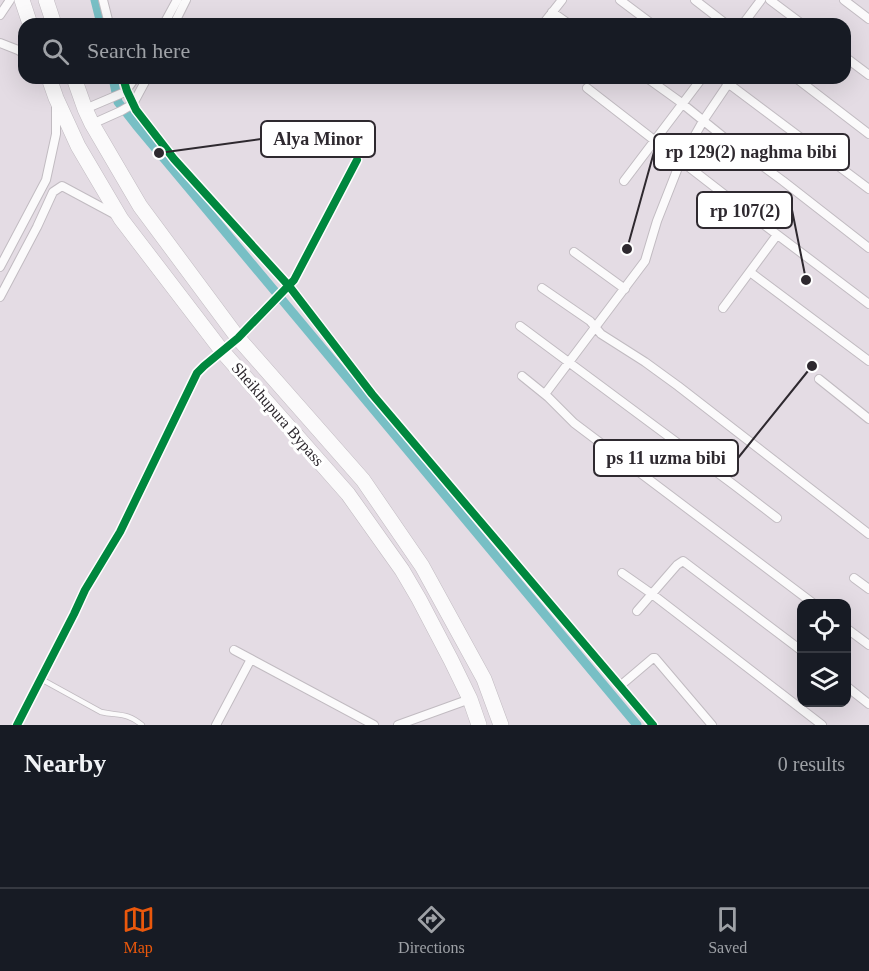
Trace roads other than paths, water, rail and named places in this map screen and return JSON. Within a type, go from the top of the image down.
[{"type":"highway","points":[[22,0],[28,18]]},
{"type":"highway","points":[[46,0],[52,18]]},
{"type":"highway","name":"Sheikhupura Bypass","points":[[51,84],[78,146],[121,219],[222,351],[340,485],[402,570],[451,660],[470,699],[479,725]]},
{"type":"highway","name":"Sheikhupura Bypass","points":[[76,84],[92,124],[140,206],[238,338],[363,480],[422,566],[484,679],[501,725]]},
{"type":"street","points":[[0,15],[10,0]]},
{"type":"street","points":[[103,0],[108,18]]},
{"type":"street","points":[[167,18],[177,0]]},
{"type":"street","points":[[177,18],[186,0]]},
{"type":"street","points":[[548,18],[562,0]]},
{"type":"street","points":[[620,0],[644,18]]},
{"type":"street","points":[[695,0],[718,18]]},
{"type":"street","points":[[748,18],[761,0]]},
{"type":"street","points":[[770,0],[794,18]]},
{"type":"street","points":[[844,0],[869,20]]},
{"type":"street","points":[[552,12],[560,18]]},
{"type":"street","points":[[0,43],[18,50]]},
{"type":"street","points":[[851,62],[869,75]]},
{"type":"street","points":[[122,84],[121,94],[127,108]]},
{"type":"street","points":[[85,109],[121,94],[130,84]]},
{"type":"street","points":[[92,124],[127,108],[143,84]]},
{"type":"street","points":[[654,84],[869,248]]},
{"type":"street","points":[[624,181],[697,84]]},
{"type":"street","points":[[544,394],[645,261],[657,221],[681,160],[722,84]]},
{"type":"street","points":[[728,84],[869,189]]},
{"type":"street","points":[[804,84],[869,134]]},
{"type":"street","points":[[587,88],[869,304]]},
{"type":"street","points":[[0,267],[46,180],[56,134],[56,98]]},
{"type":"street","points":[[127,108],[136,110],[174,159],[289,286],[372,394],[653,725]]},
{"type":"street","points":[[17,725],[85,590],[120,532],[197,373],[238,338],[289,286],[299,272],[357,159]]},
{"type":"street","points":[[0,297],[53,192],[62,186],[121,219]]},
{"type":"street","points":[[723,308],[777,235]]},
{"type":"street","points":[[574,252],[625,289]]},
{"type":"street","points":[[750,272],[869,361]]},
{"type":"street","points":[[542,288],[590,321],[601,334],[678,386],[869,534]]},
{"type":"street","points":[[520,326],[777,518]]},
{"type":"street","points":[[522,376],[574,423],[809,599]]},
{"type":"street","points":[[819,379],[869,419]]},
{"type":"street","points":[[638,611],[676,565],[683,561],[797,648]]},
{"type":"street","points":[[622,573],[822,725]]},
{"type":"street","points":[[854,578],[869,589]]},
{"type":"street","points":[[851,632],[869,645]]},
{"type":"street","points":[[234,650],[374,725]]},
{"type":"street","points":[[620,686],[655,658],[712,725]]},
{"type":"street","points":[[220,724],[251,659]]},
{"type":"street","points":[[851,690],[869,704]]},
{"type":"street","points":[[398,725],[470,699]]},
{"type":"lane","points":[[41,679],[101,712],[122,714],[142,725]]},
{"type":"waterway","points":[[95,0],[100,18]]},
{"type":"waterway","points":[[114,84],[118,102],[136,125],[637,725]]},
{"type":"place","name":"Alya Minor","points":[[159,153]]},
{"type":"place","name":"rp 129(2) naghma bibi","points":[[627,249]]},
{"type":"place","name":"rp 107(2)","points":[[806,280]]},
{"type":"place","name":"ps 11 uzma bibi","points":[[812,366]]}]
